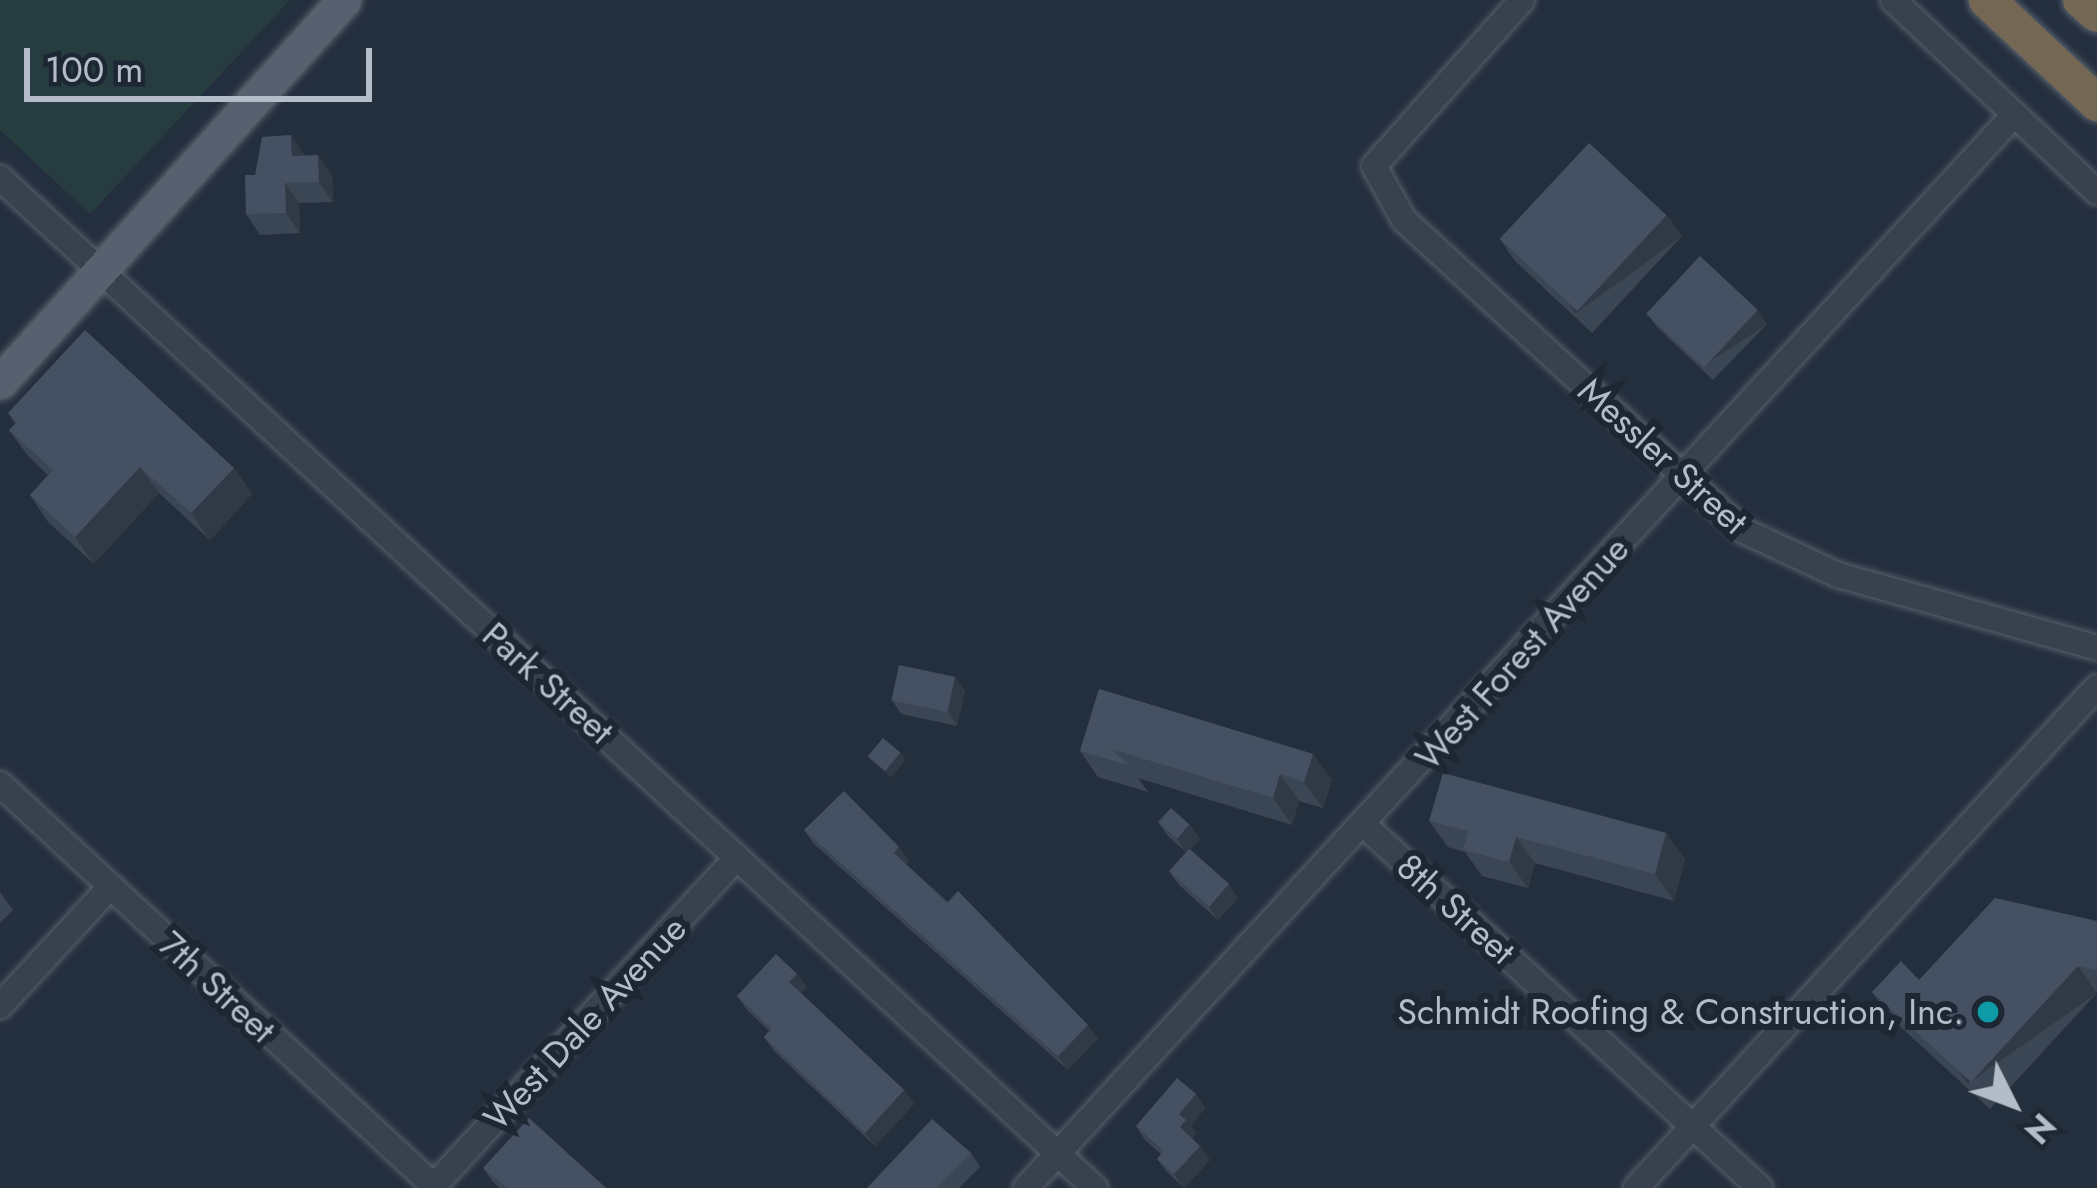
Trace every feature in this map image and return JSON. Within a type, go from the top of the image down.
[{"type":"highway","points":[[1987,0],[2097,103]]},
{"type":"highway","points":[[2081,0],[2097,14]]},
{"type":"main road","points":[[0,382],[344,0]]},
{"type":"street","name":"Messler Street","points":[[1522,0],[1374,166],[1403,220],[1682,476],[1774,549],[1838,575],[2097,648]]},
{"type":"street","points":[[1893,0],[2097,192]]},
{"type":"street","name":"West Forest Avenue","points":[[1026,1188],[2014,115]]},
{"type":"street","name":"Park Street","points":[[0,178],[1095,1188]]},
{"type":"street","points":[[1636,1188],[2097,687]]},
{"type":"street","name":"7th Street","points":[[0,784],[434,1187]]},
{"type":"street","name":"8th Street","points":[[1364,825],[1760,1188]]},
{"type":"street","name":"West Dale Avenue","points":[[434,1187],[737,857]]},
{"type":"street","points":[[0,1006],[111,886]]},
{"type":"green space","points":[[0,0],[290,0],[90,214],[0,130]]},
{"type":"building","points":[[291,135],[292,156],[318,155],[319,182],[285,183],[286,213],[246,214],[245,175],[255,175],[262,137]]},
{"type":"building","points":[[1589,143],[1667,215],[1577,311],[1500,239]]},
{"type":"building","points":[[1700,256],[1758,310],[1704,368],[1646,314]]},
{"type":"building","points":[[85,330],[234,468],[191,513],[140,467],[75,537],[30,495],[53,470],[9,430],[17,422],[8,413]]},
{"type":"building","points":[[899,665],[955,677],[947,712],[892,700]]},
{"type":"building","points":[[1099,689],[1313,754],[1304,782],[1280,774],[1273,798],[1111,749],[1129,765],[1080,751]]},
{"type":"building","points":[[883,738],[901,753],[885,771],[868,756]]},
{"type":"building","points":[[1443,773],[1666,833],[1655,874],[1516,837],[1509,862],[1463,850],[1468,831],[1429,821]]},
{"type":"building","points":[[844,791],[899,847],[894,853],[947,903],[958,891],[1088,1025],[1058,1056],[804,830]]},
{"type":"building","points":[[1171,808],[1190,825],[1177,839],[1158,822]]},
{"type":"building","points":[[1189,849],[1229,884],[1209,906],[1169,872]]},
{"type":"building","name":"Schmidt Roofing & Construction, Inc.","points":[[1995,898],[2097,921],[2097,970],[2078,966],[1971,1082],[1872,992],[1901,961],[1919,980]]},
{"type":"building","points":[[776,954],[797,974],[789,982],[904,1090],[865,1133],[764,1037],[772,1029],[737,996]]},
{"type":"building","points":[[1177,1078],[1196,1094],[1179,1114],[1186,1120],[1180,1127],[1200,1146],[1174,1174],[1157,1159],[1164,1151],[1136,1126]]},
{"type":"building","points":[[529,1118],[606,1188],[507,1188],[483,1168]]},
{"type":"building","points":[[932,1119],[971,1153],[936,1188],[867,1188]]},
{"type":"place","name":"Schmidt Roofing & Construction, Inc.","points":[[1988,1012]]}]
